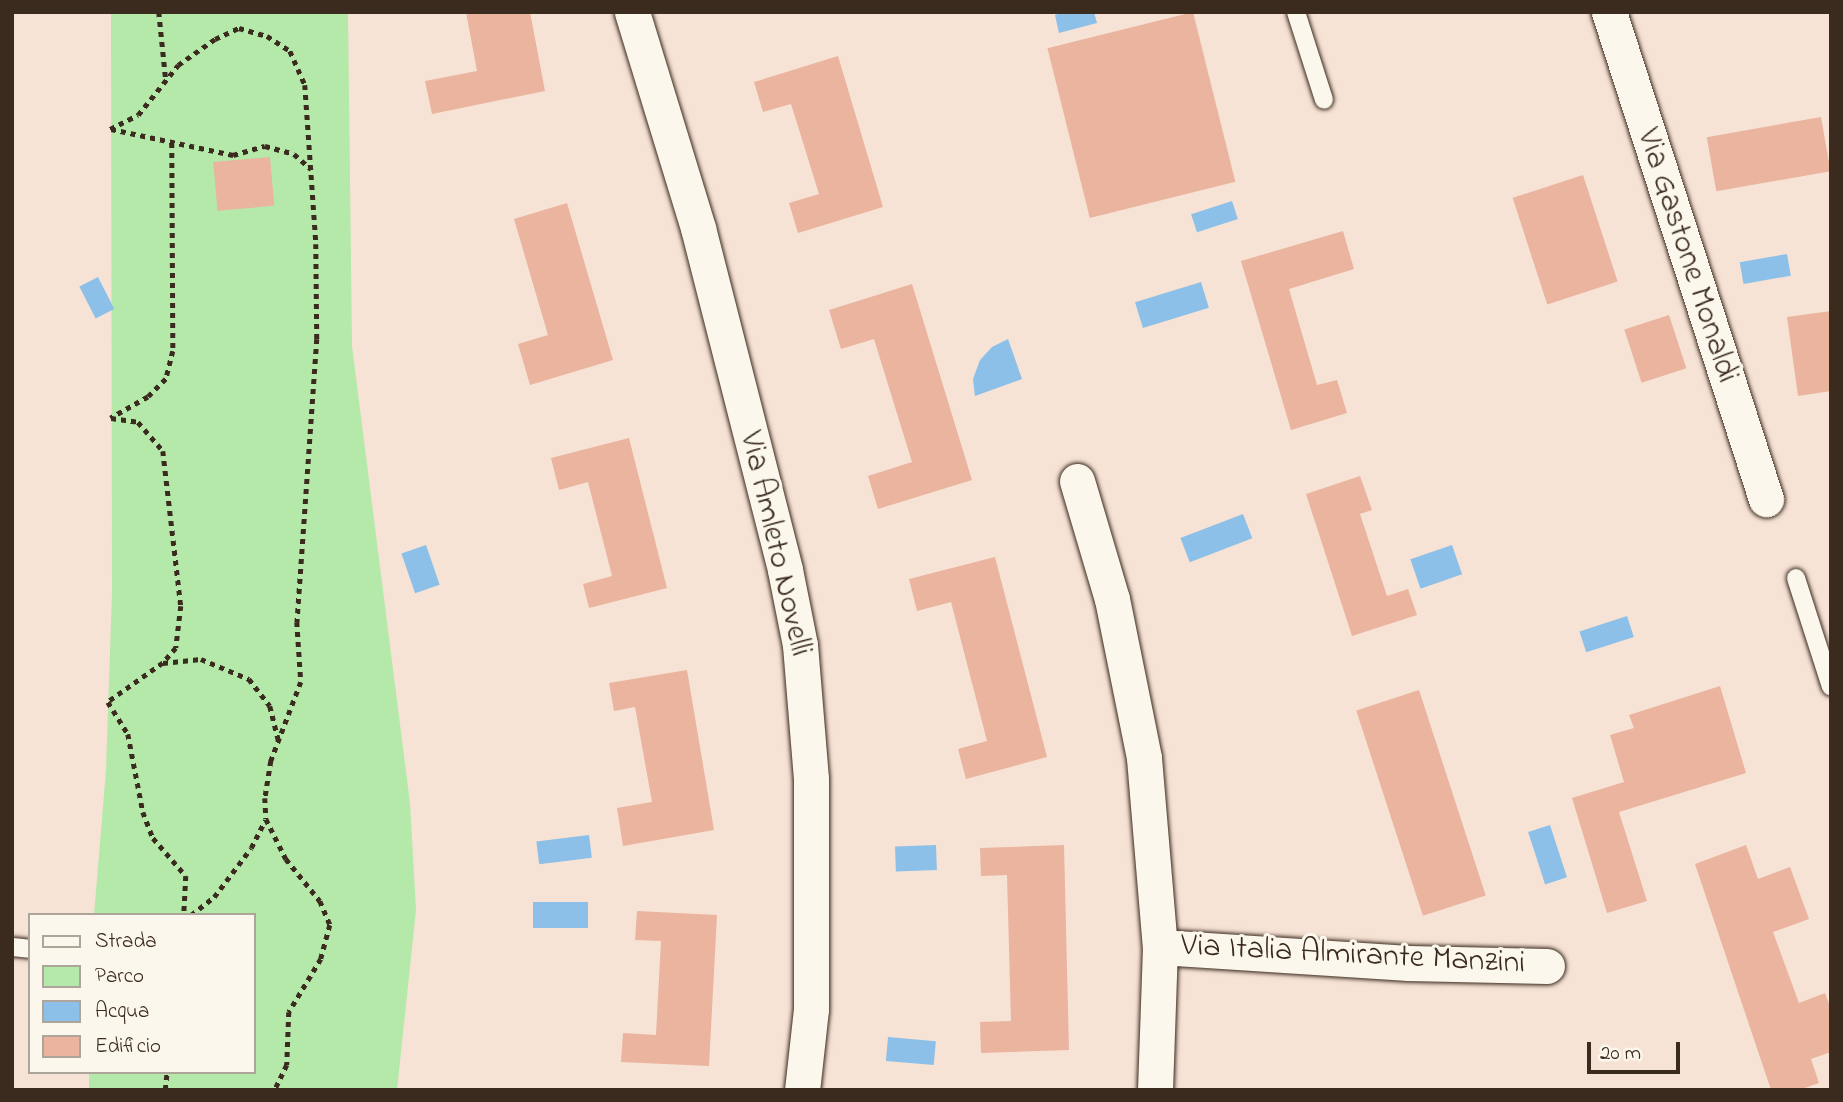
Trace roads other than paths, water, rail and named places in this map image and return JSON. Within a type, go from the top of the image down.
[{"type":"street","name":"Via Amleto Novelli","points":[[632,12],[698,228],[785,569],[800,645],[811,779],[811,1009],[803,1090]]},
{"type":"street","name":"Via Gastone Monaldi","points":[[1609,12],[1766,499]]},
{"type":"street","name":"Via Italia Almirante Manzini","points":[[1077,481],[1112,599],[1144,758],[1160,947],[1155,1090]]},
{"type":"street","name":"Via Italia Almirante Manzini","points":[[1160,947],[1408,963],[1547,966]]},
{"type":"lane","points":[[1296,12],[1324,100]]},
{"type":"lane","points":[[1796,578],[1831,687]]},
{"type":"water","points":[[1064,12],[1094,12],[1097,23],[1059,33],[1055,15]]},
{"type":"water","points":[[1232,201],[1238,219],[1197,232],[1191,214]]},
{"type":"water","points":[[1787,254],[1791,276],[1744,284],[1740,262]]},
{"type":"water","points":[[98,277],[114,309],[96,319],[79,287]]},
{"type":"water","points":[[1201,282],[1209,308],[1143,328],[1135,302]]},
{"type":"water","points":[[1008,339],[1022,379],[975,396],[973,379],[980,360],[992,347]]},
{"type":"water","points":[[1243,514],[1252,538],[1190,562],[1180,538]]},
{"type":"water","points":[[426,545],[440,585],[415,593],[401,553]]},
{"type":"water","points":[[1452,545],[1462,574],[1420,589],[1410,559]]},
{"type":"water","points":[[1627,616],[1634,637],[1586,652],[1579,631]]},
{"type":"water","points":[[1550,825],[1567,877],[1545,884],[1528,832]]},
{"type":"water","points":[[589,835],[592,858],[539,864],[536,841]]},
{"type":"water","points":[[936,845],[937,870],[896,871],[895,846]]},
{"type":"water","points":[[533,902],[588,902],[588,928],[533,928]]},
{"type":"water","points":[[888,1037],[936,1041],[934,1065],[886,1061]]}]
